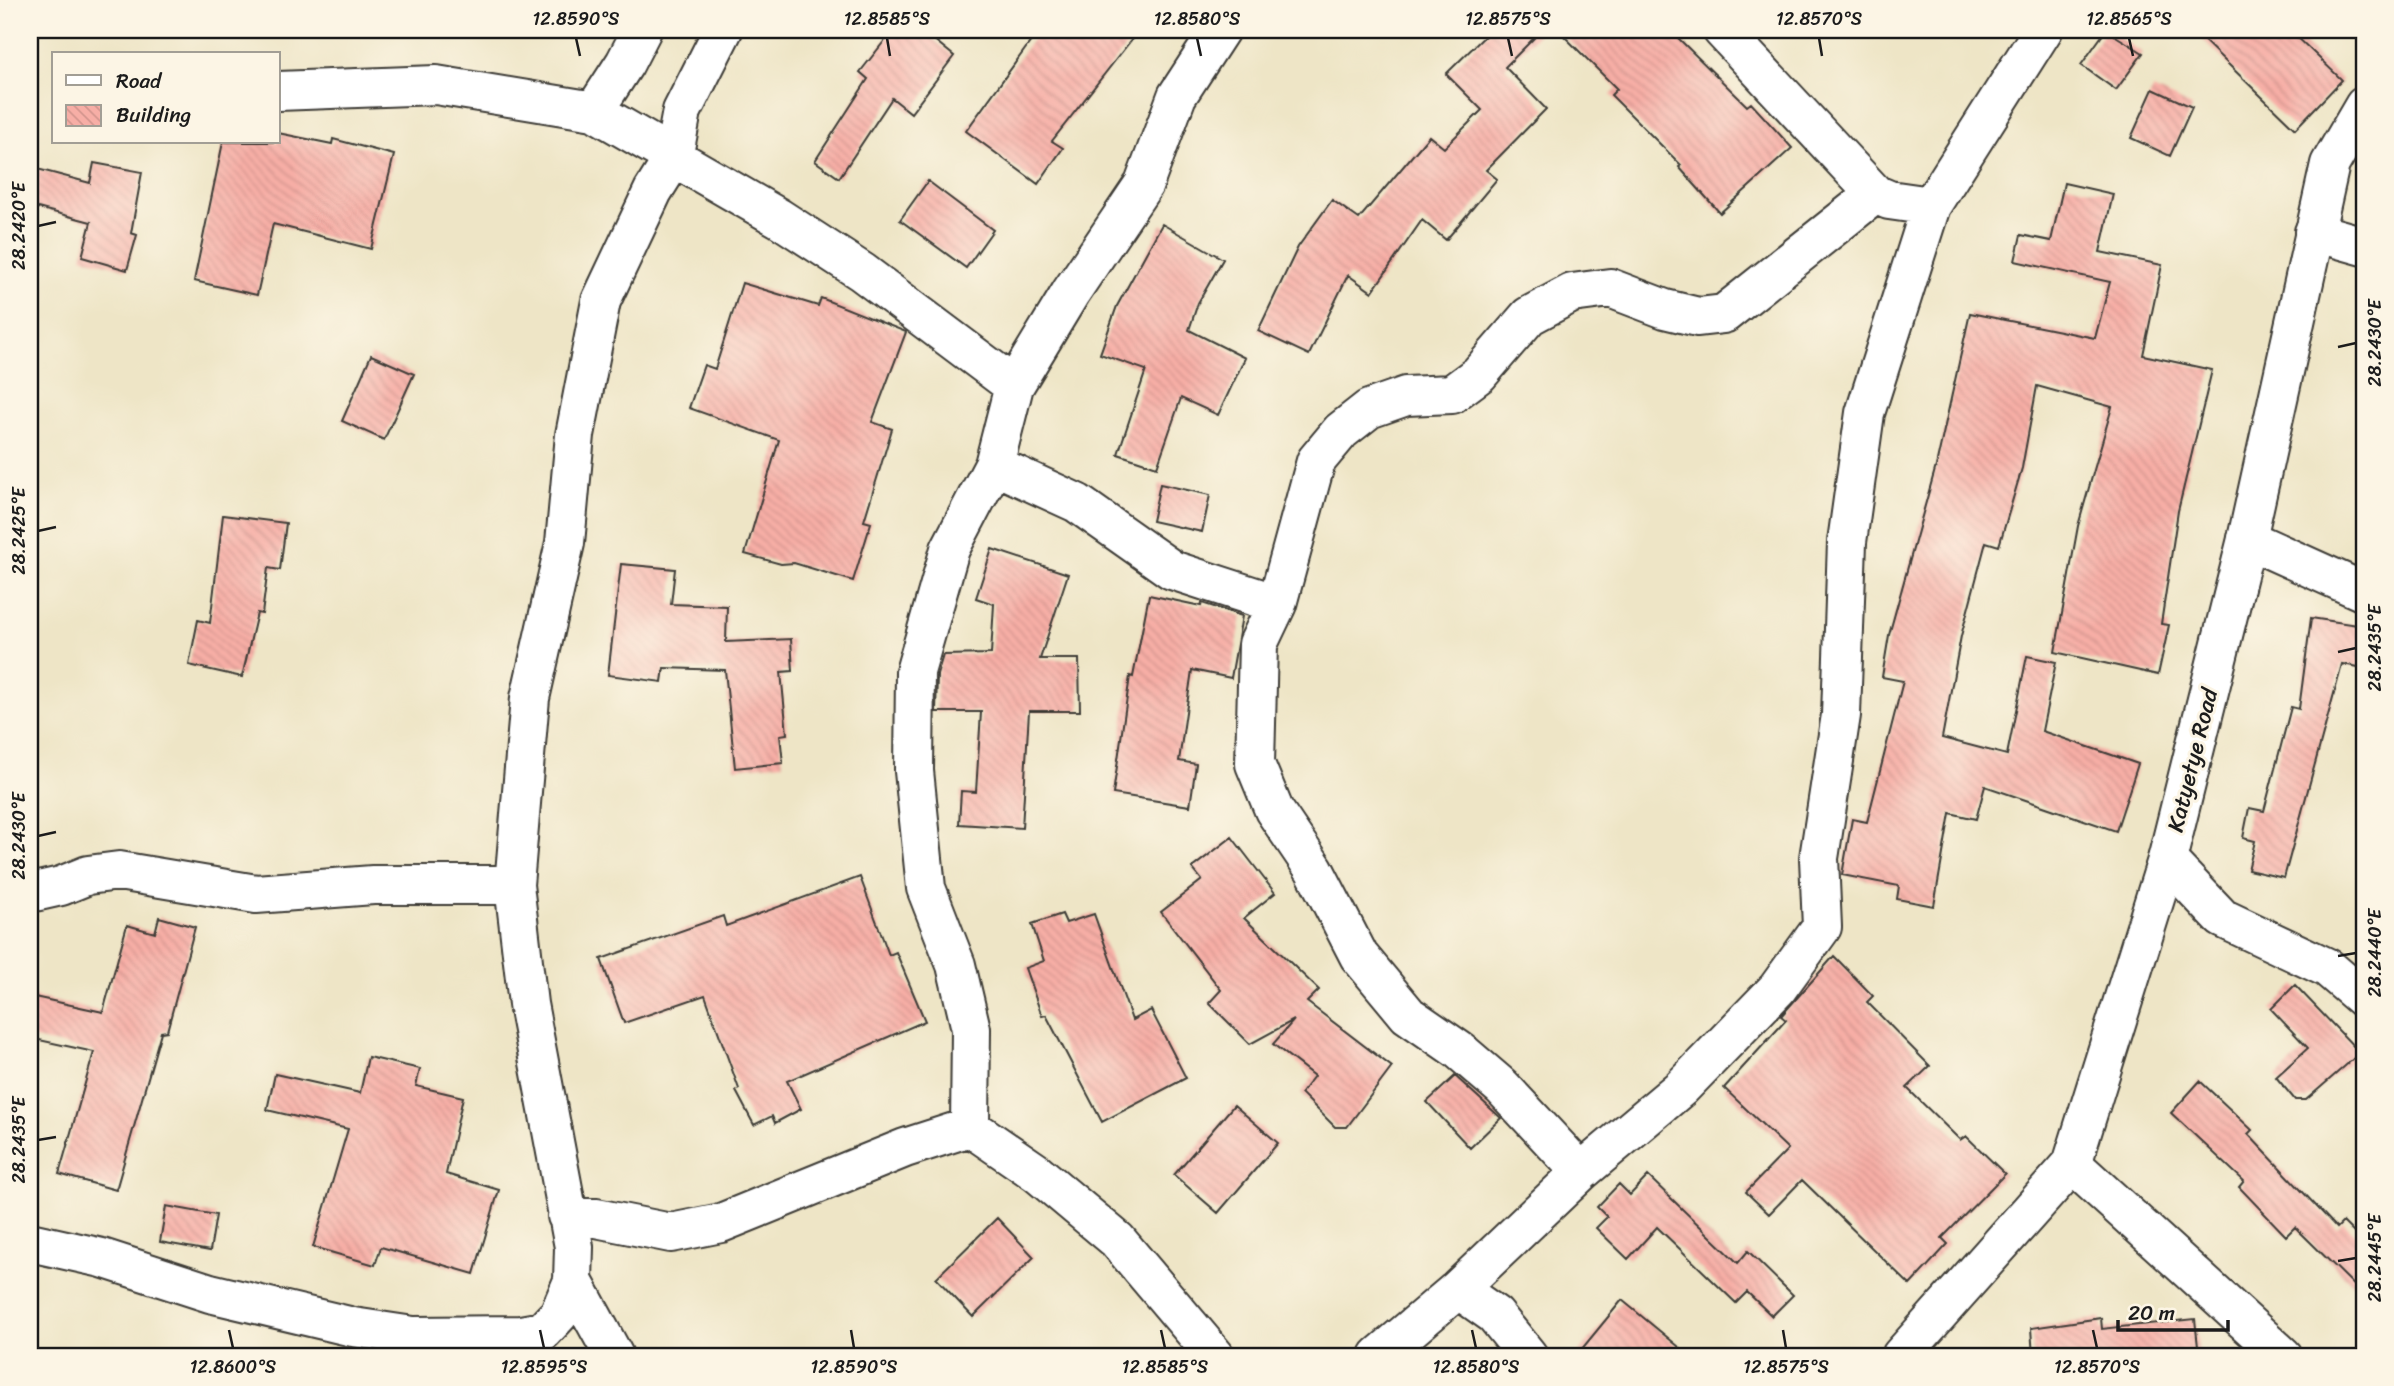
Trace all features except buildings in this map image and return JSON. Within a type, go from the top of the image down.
[{"type":"street","points":[[594,111],[625,63],[642,30]]},
{"type":"street","points":[[30,1242],[102,1258],[210,1293],[353,1327],[413,1336],[521,1335],[543,1331],[559,1314],[573,1281],[574,1247],[528,1004],[514,885],[530,698],[565,543],[575,435],[601,301],[653,191],[673,159],[682,111],[723,30]]},
{"type":"street","points":[[970,1127],[971,1029],[956,965],[926,888],[914,771],[915,672],[950,549],[994,465],[1014,386],[1071,292],[1144,184],[1177,96],[1220,30]]},
{"type":"street","points":[[1722,30],[1875,194],[1889,200],[1931,206]]},
{"type":"street","points":[[1379,1356],[1458,1289],[1581,1172],[1681,1088],[1777,989],[1822,927],[1819,858],[1841,715],[1847,542],[1865,413],[1931,206],[2043,30]]},
{"type":"street","points":[[280,91],[436,85],[594,111],[779,218],[862,272],[1014,386]]},
{"type":"street","name":"Katyetye Road","points":[[1902,1356],[2072,1164],[2167,860],[2247,539],[2330,164],[2364,106]]},
{"type":"street","points":[[1581,1172],[1502,1087],[1460,1051],[1408,1015],[1359,956],[1314,869],[1274,810],[1255,764],[1258,644],[1276,604],[1316,461],[1341,431],[1369,409],[1406,396],[1452,394],[1479,374],[1529,316],[1572,293],[1610,288],[1665,309],[1698,317],[1724,314],[1875,194]]},
{"type":"street","points":[[2314,232],[2364,246]]},
{"type":"street","points":[[994,465],[1077,503],[1172,570],[1276,604]]},
{"type":"street","points":[[2247,539],[2364,592]]},
{"type":"street","points":[[2167,860],[2222,918],[2328,968],[2364,999]]},
{"type":"street","points":[[30,892],[61,886],[88,875],[119,871],[256,894],[373,885],[514,885]]},
{"type":"street","points":[[567,1216],[671,1233],[721,1223],[905,1148],[970,1127]]},
{"type":"street","points":[[970,1127],[1037,1173],[1117,1240],[1215,1356]]},
{"type":"street","points":[[2072,1164],[2283,1356]]},
{"type":"street","points":[[573,1281],[614,1356]]},
{"type":"street","points":[[1458,1289],[1495,1315],[1528,1356]]}]
